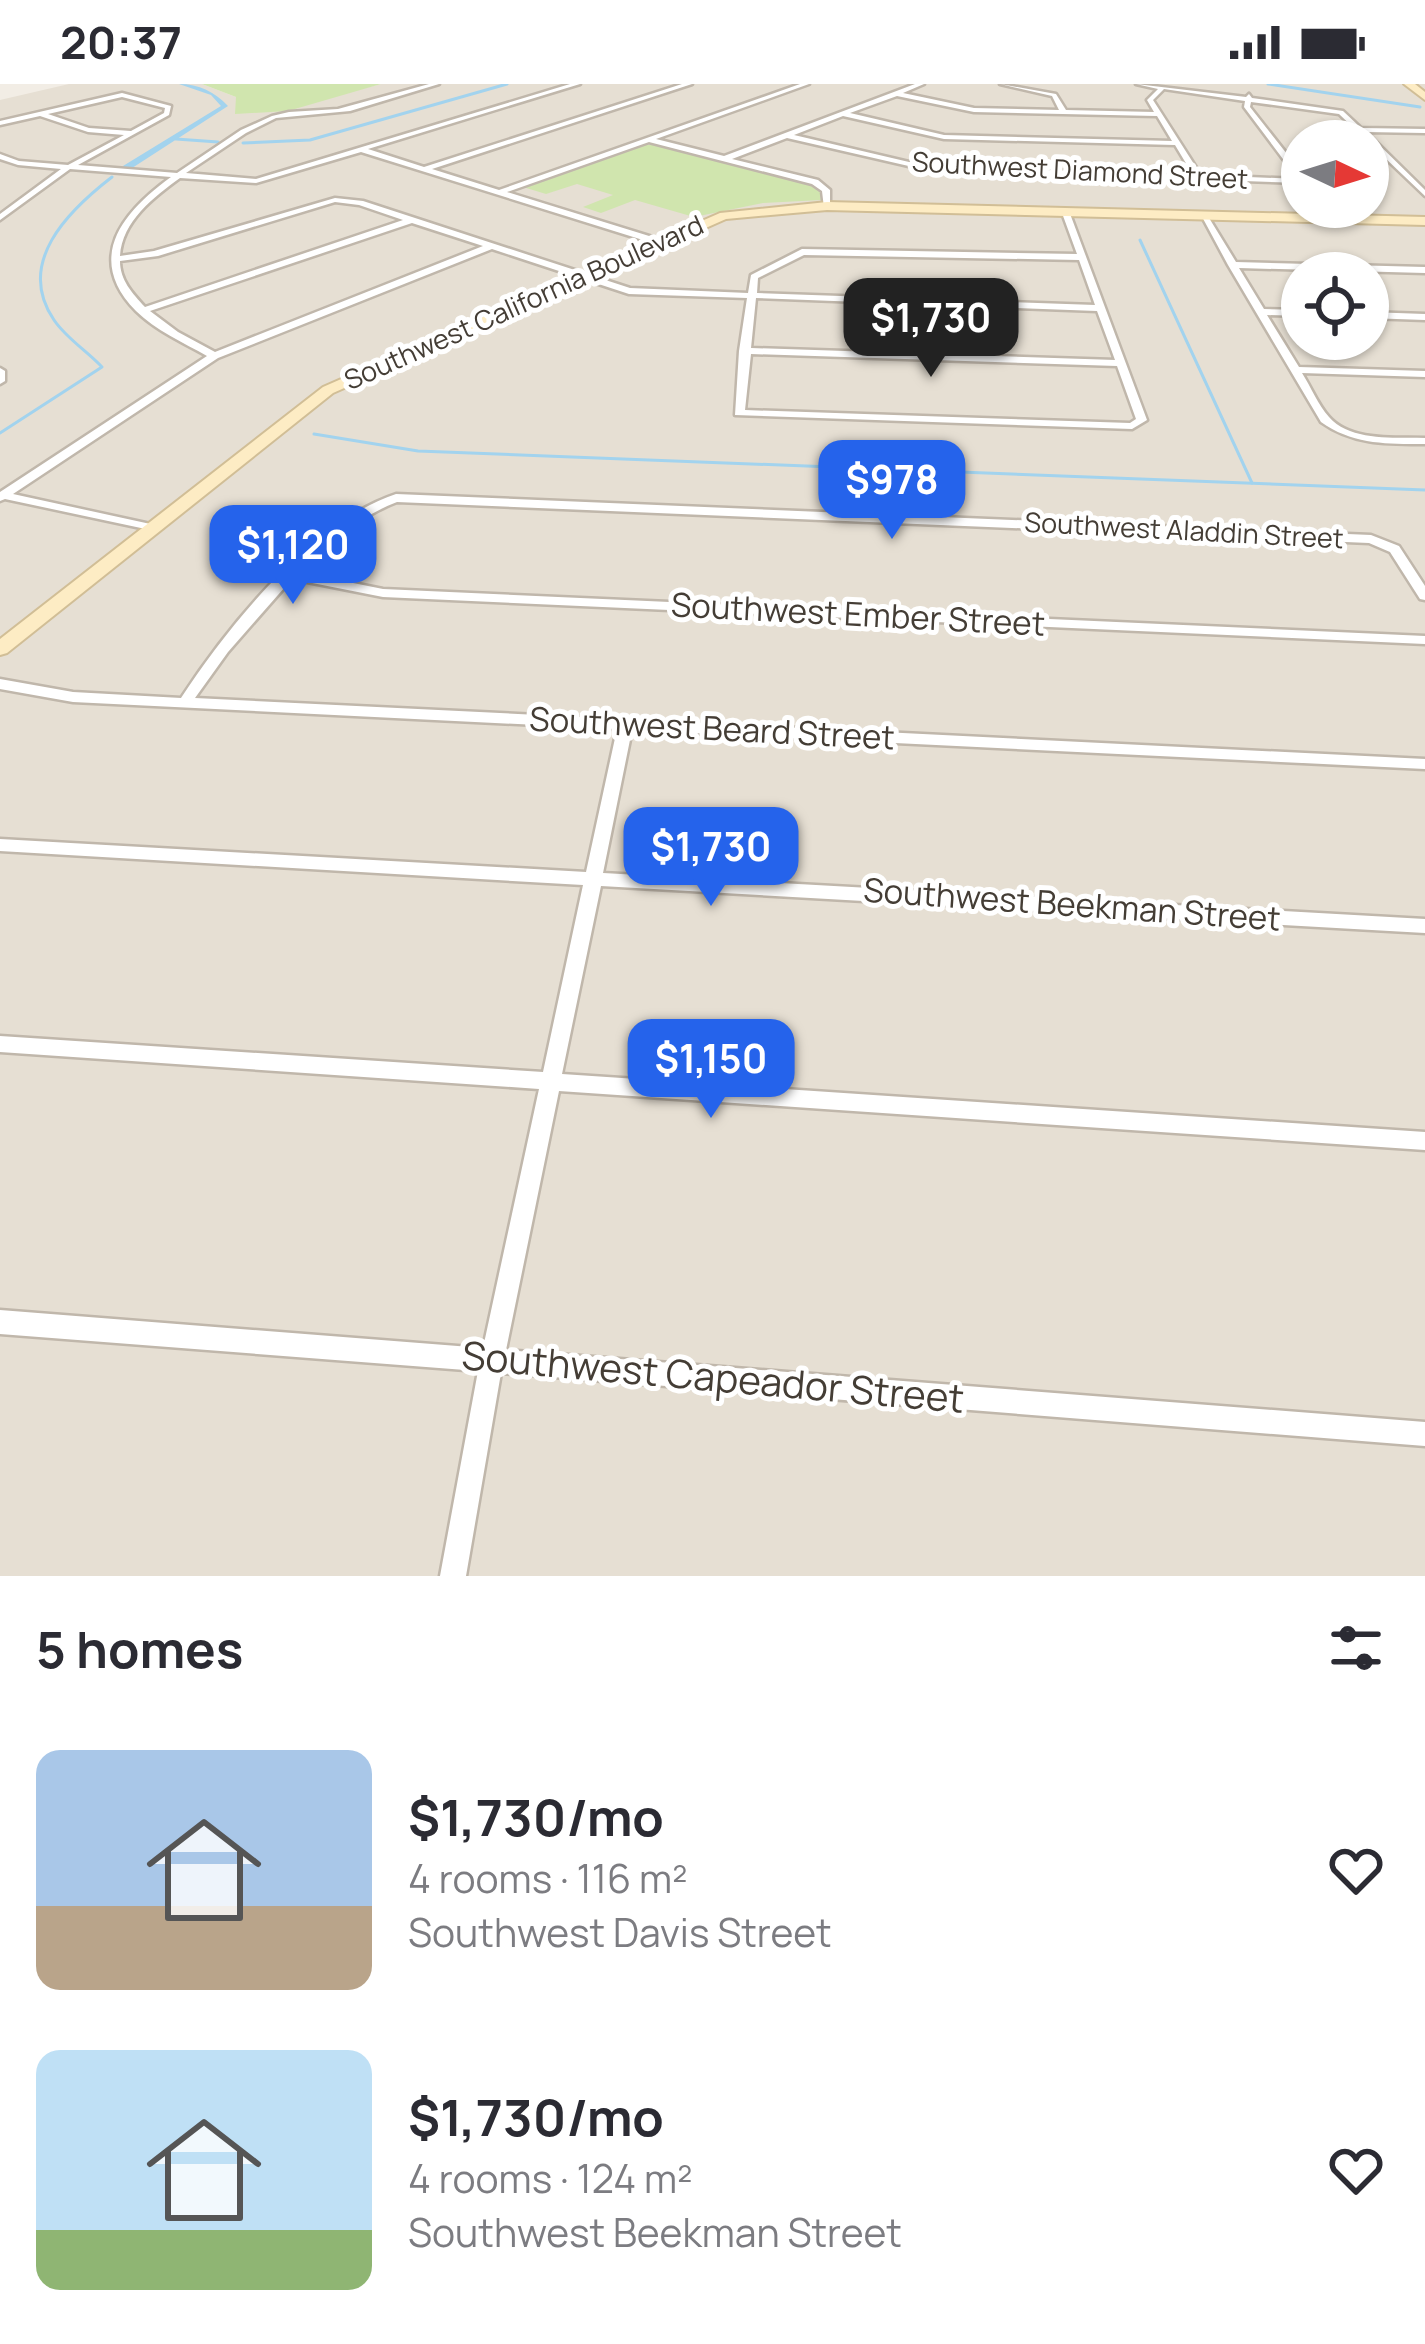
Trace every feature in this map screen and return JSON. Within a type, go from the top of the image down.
[{"type":"street","points":[[214,356],[141,311],[122,289],[114,259],[117,238],[134,208],[267,119],[342,110],[436,84]]},
{"type":"street","points":[[0,156],[67,168],[256,181],[577,84]]},
{"type":"street","points":[[426,169],[689,84]]},
{"type":"street","points":[[500,192],[806,84]]},
{"type":"street","points":[[724,159],[921,84]]},
{"type":"street","points":[[1003,84],[1054,95],[1064,112]]},
{"type":"street","points":[[1139,84],[1331,109],[1347,120]]},
{"type":"street","points":[[1409,84],[1425,97]]},
{"type":"street","points":[[1162,88],[1150,100],[1198,177]]},
{"type":"street","points":[[898,94],[974,110],[1158,114]]},
{"type":"street","points":[[0,123],[122,95],[169,107],[167,114],[67,168],[0,218]]},
{"type":"street","points":[[1249,96],[1245,104],[1281,152]]},
{"type":"street","points":[[40,113],[88,130],[133,133]]},
{"type":"street","points":[[844,114],[944,136],[1176,143]]},
{"type":"street","points":[[1389,130],[1425,131]]},
{"type":"street","name":"Southwest Diamond Street","points":[[789,136],[926,169],[1281,179]]},
{"type":"street","points":[[651,140],[820,185],[826,190],[827,206]]},
{"type":"street","points":[[362,150],[659,242]]},
{"type":"street","points":[[1389,158],[1425,194]]},
{"type":"street","points":[[114,259],[188,245],[310,204],[360,202],[629,291],[1100,308]]},
{"type":"street","name":"Southwest California Boulevard","points":[[0,649],[328,390],[724,216],[827,206],[1281,213]]},
{"type":"street","points":[[1066,213],[1142,420],[1117,429],[739,413],[754,277],[802,251],[1079,257]]},
{"type":"street","points":[[1203,215],[1325,420],[1342,435],[1425,441]]},
{"type":"street","name":"Southwest California Boulevard","points":[[1389,218],[1425,221]]},
{"type":"street","points":[[141,311],[411,220]]},
{"type":"street","points":[[1,496],[214,356],[489,247]]},
{"type":"street","points":[[1232,265],[1425,270]]},
{"type":"street","points":[[1260,311],[1281,312]]},
{"type":"street","points":[[1389,316],[1425,317]]},
{"type":"street","points":[[744,351],[1120,363]]},
{"type":"street","points":[[1295,370],[1425,374]]},
{"type":"street","points":[[0,371],[0,381]]},
{"type":"street","points":[[1,496],[151,528]]},
{"type":"street","name":"Southwest Aladdin Street","points":[[292,575],[365,508],[396,498],[1371,539],[1395,549],[1425,596]]},
{"type":"street","points":[[185,703],[223,643],[292,575]]},
{"type":"street","name":"Southwest Ember Street","points":[[292,575],[383,593],[1425,640]]},
{"type":"street","name":"Southwest Beard Street","points":[[0,685],[47,695],[185,703],[1425,764]]},
{"type":"street","points":[[453,1576],[492,1359],[626,724]]},
{"type":"street","name":"Southwest Beekman Street","points":[[0,845],[594,875],[1425,926]]},
{"type":"street","points":[[0,1044],[1425,1141]]},
{"type":"street","name":"Southwest Capeador Street","points":[[0,1322],[1425,1434]]},
{"type":"shaded area","points":[[69,84],[202,84],[236,97],[238,110],[272,112],[381,84],[1425,84],[1425,1576],[0,1576],[0,100]]},
{"type":"green space","points":[[202,84],[381,84],[288,111],[235,114],[236,97]]},
{"type":"green space","points":[[642,145],[663,145],[807,183],[820,192],[821,200],[763,203],[694,217],[635,200],[601,213],[583,207],[613,195],[577,184],[546,194],[523,187]]},
{"type":"waterway","points":[[126,168],[225,106],[213,94],[182,84]]},
{"type":"waterway","points":[[243,143],[310,140],[507,84]]},
{"type":"waterway","points":[[1268,84],[1420,107]]},
{"type":"waterway","points":[[176,139],[218,142]]},
{"type":"waterway","points":[[0,433],[102,367],[54,320],[43,299],[40,278],[52,240],[64,222],[112,177]]},
{"type":"waterway","points":[[1140,240],[1252,483]]},
{"type":"waterway","points":[[314,434],[418,451],[1425,490]]}]
